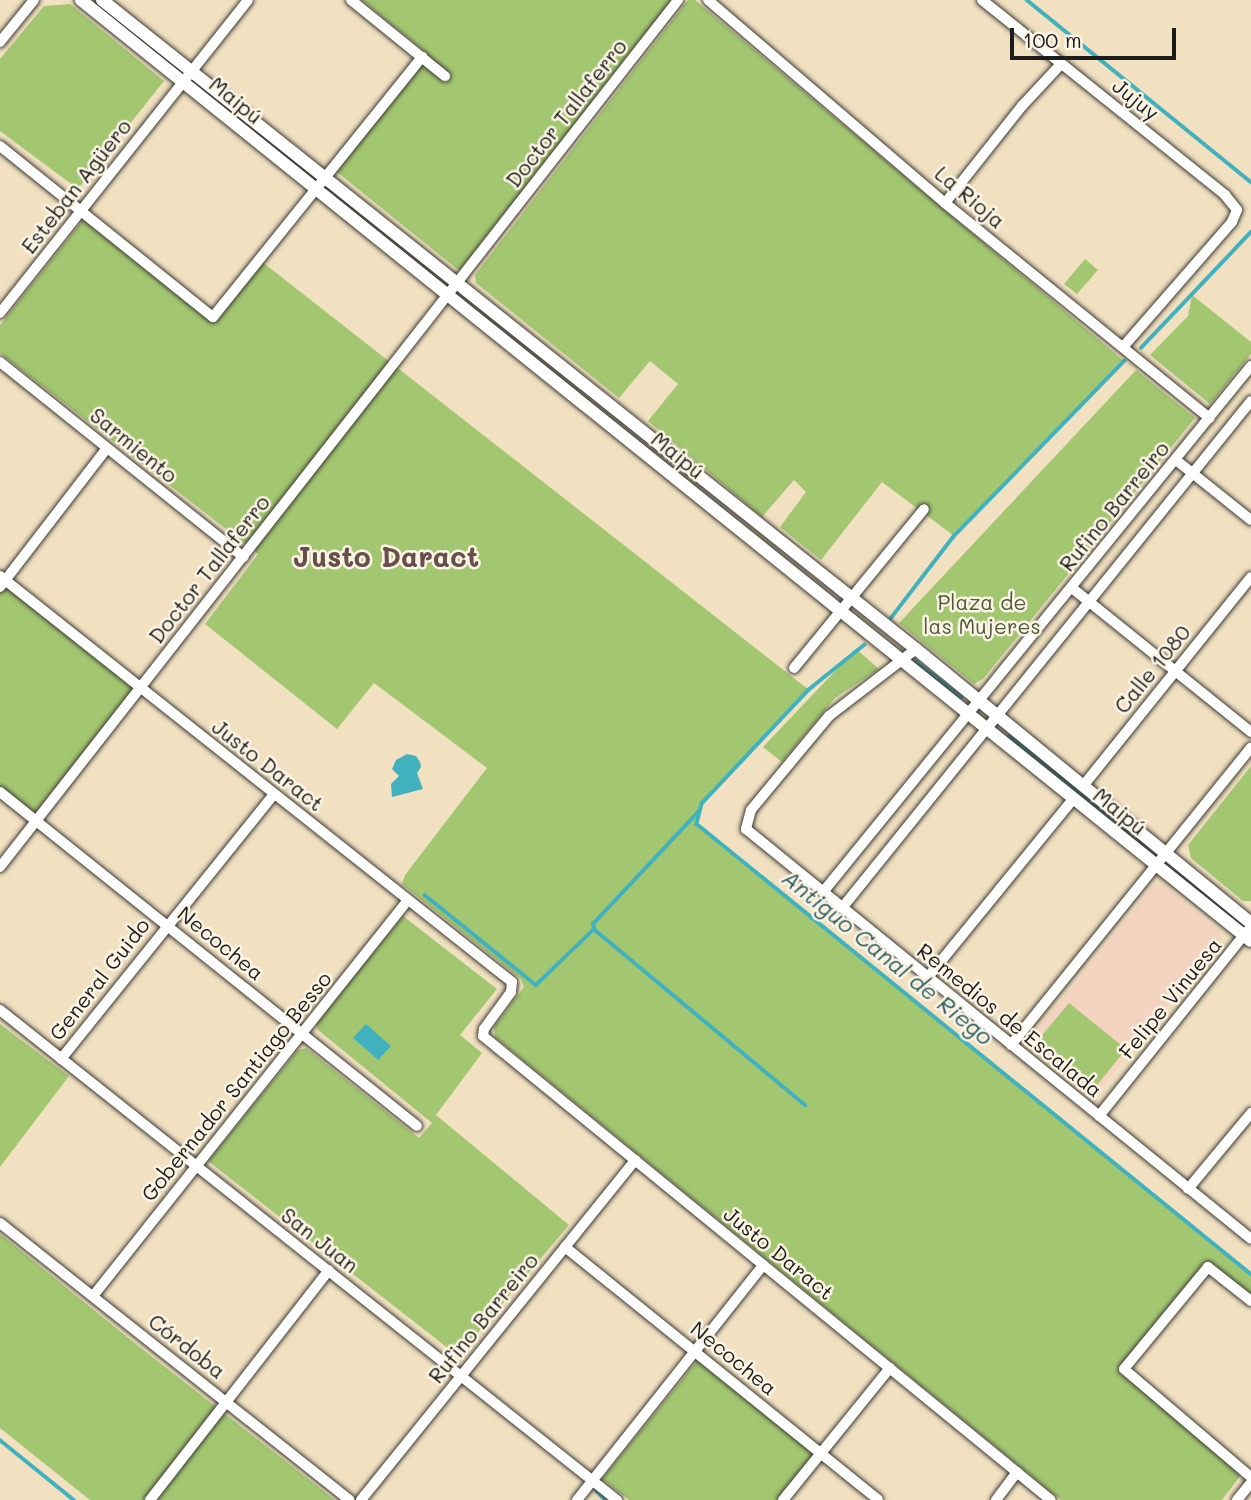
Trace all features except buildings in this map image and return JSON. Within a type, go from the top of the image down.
[{"type":"street","points":[[0,41],[34,0]]},
{"type":"street","name":"Maipú","points":[[81,0],[326,178],[459,283],[1166,853],[1249,932]]},
{"type":"street","name":"Maipú","points":[[102,0],[318,190],[1074,799],[1157,865],[1249,932]]},
{"type":"street","name":"Esteban Agüero","points":[[0,313],[248,0]]},
{"type":"street","points":[[351,0],[445,76]]},
{"type":"street","name":"Doctor Tallaferro","points":[[0,867],[450,296],[678,0]]},
{"type":"street","name":"La Rioja","points":[[708,0],[945,203],[1210,418]]},
{"type":"street","name":"Jujuy","points":[[982,0],[1234,203],[1237,210],[1232,222],[1123,347]]},
{"type":"street","points":[[0,146],[213,317],[318,190],[422,57]]},
{"type":"street","points":[[945,203],[1022,106],[1061,64]]},
{"type":"street","name":"Sarmiento","points":[[0,362],[243,557]]},
{"type":"street","name":"Rufino Barreiro","points":[[970,715],[1251,366]]},
{"type":"street","points":[[581,402],[592,390]]},
{"type":"street","name":"Rufino Barreiro","points":[[987,729],[1251,401]]},
{"type":"street","points":[[2,581],[107,448]]},
{"type":"street","points":[[1176,460],[1251,520]]},
{"type":"street","points":[[712,508],[723,495]]},
{"type":"street","points":[[794,668],[924,509]]},
{"type":"street","name":"Calle 1080","points":[[1083,786],[1251,577]]},
{"type":"street","name":"Justo Daract","points":[[2,581],[512,982],[511,992],[484,1029],[483,1036],[1051,1500]]},
{"type":"street","points":[[1072,588],[1251,732]]},
{"type":"street","points":[[903,662],[916,649]]},
{"type":"street","name":"Remedios de Escalada","points":[[903,662],[829,716],[751,810],[746,829],[1251,1239]]},
{"type":"street","points":[[823,892],[970,715]]},
{"type":"street","points":[[842,908],[987,729]]},
{"type":"street","points":[[1011,1045],[1251,748]]},
{"type":"street","name":"Necochea","points":[[0,792],[416,1126]]},
{"type":"street","name":"General Guido","points":[[61,1059],[274,794]]},
{"type":"street","points":[[928,977],[1074,799]]},
{"type":"street","name":"Gobernador Santiago Besso","points":[[93,1296],[408,900]]},
{"type":"street","name":"Felipe Vinuesa","points":[[1099,1116],[1249,932]]},
{"type":"street","name":"San Juan","points":[[0,1010],[195,1168],[462,1375],[617,1500]]},
{"type":"street","points":[[1188,1189],[1251,1113]]},
{"type":"street","name":"Rufino Barreiro","points":[[361,1500],[635,1160]]},
{"type":"street","name":"Córdoba","points":[[0,1223],[350,1500]]},
{"type":"street","name":"Necochea","points":[[565,1247],[822,1452],[878,1500]]},
{"type":"street","points":[[577,1500],[763,1265]]},
{"type":"street","points":[[1251,1301],[1208,1267],[1125,1369],[1251,1477]]},
{"type":"street","points":[[150,1500],[228,1403],[328,1270]]},
{"type":"street","points":[[783,1500],[890,1368]]},
{"type":"street","points":[[996,1500],[1017,1472]]},
{"type":"street","points":[[1237,1500],[1251,1483]]},
{"type":"shaded area","points":[[1154,885],[1164,885],[1220,931],[1221,940],[1099,1090],[1091,1092],[1035,1047],[1033,1035]]},
{"type":"green space","points":[[362,0],[672,0],[461,270],[337,172],[428,54]]},
{"type":"green space","points":[[688,0],[695,0],[1124,361],[954,536],[882,482],[821,560],[780,527],[806,492],[794,480],[762,517],[648,421],[678,384],[650,361],[619,398],[476,283],[475,275]]},
{"type":"green space","points":[[70,4],[164,81],[78,189],[0,131],[0,59],[44,6]]},
{"type":"green space","points":[[83,220],[213,317],[261,261],[809,690],[702,804],[697,824],[1251,1273],[1251,1301],[1208,1267],[1125,1369],[1244,1471],[1222,1500],[1061,1500],[495,1037],[494,1027],[524,987],[521,979],[402,884],[405,875],[487,768],[374,683],[337,729],[205,624],[258,554],[0,353],[0,325]]},
{"type":"green space","points":[[1085,259],[1098,270],[1077,294],[1064,284]]},
{"type":"green space","points":[[1192,295],[1251,342],[1251,354],[1210,404],[1150,355],[1188,316]]},
{"type":"green space","name":"Plaza de las Mujeres","points":[[1136,370],[1195,418],[983,679],[974,684],[899,623]]},
{"type":"green space","points":[[0,576],[140,688],[36,821],[0,792]]},
{"type":"green space","points":[[856,649],[879,669],[835,698],[782,762],[763,747]]},
{"type":"green space","points":[[1251,766],[1251,901],[1243,901],[1191,858],[1188,845]]},
{"type":"green space","points":[[403,916],[497,989],[460,1035],[482,1053],[436,1115],[569,1225],[458,1356],[208,1161],[298,1050],[306,1048],[419,1138],[432,1123],[318,1030],[316,1023]]},
{"type":"green space","points":[[1069,1003],[1126,1049],[1097,1085],[1039,1039]]},
{"type":"green space","points":[[0,1024],[69,1076],[0,1167]]},
{"type":"green space","points":[[0,1234],[335,1500],[90,1500],[0,1428]]},
{"type":"green space","points":[[698,1360],[817,1454],[778,1500],[629,1500],[602,1479]]},
{"type":"water","points":[[407,754],[416,756],[420,762],[421,767],[417,773],[423,789],[392,797],[391,784],[399,776],[392,769],[396,760]]},
{"type":"water","points":[[366,1024],[391,1046],[378,1060],[353,1038]]},
{"type":"waterway","name":"Antiguo Canal de Riego","points":[[1027,0],[1251,182]]},
{"type":"waterway","name":"Antiguo Canal de Riego","points":[[1141,348],[1251,232]]},
{"type":"waterway","name":"Antiguo Canal de Riego","points":[[891,618],[954,536],[1124,361]]},
{"type":"waterway","name":"Antiguo Canal de Riego","points":[[865,645],[809,690],[702,804],[697,824],[1251,1274]]},
{"type":"waterway","points":[[916,662],[961,697]]},
{"type":"waterway","points":[[1009,736],[1147,847]]},
{"type":"waterway","points":[[425,895],[536,985],[594,929],[593,924],[699,811]]},
{"type":"waterway","points":[[1176,871],[1226,911]]},
{"type":"waterway","points":[[594,929],[805,1105]]},
{"type":"waterway","points":[[0,1440],[74,1500]]},
{"type":"waterway","points":[[597,1491],[606,1500]]},
{"type":"district","name":"Justo Daract","points":[[386,556]]}]
